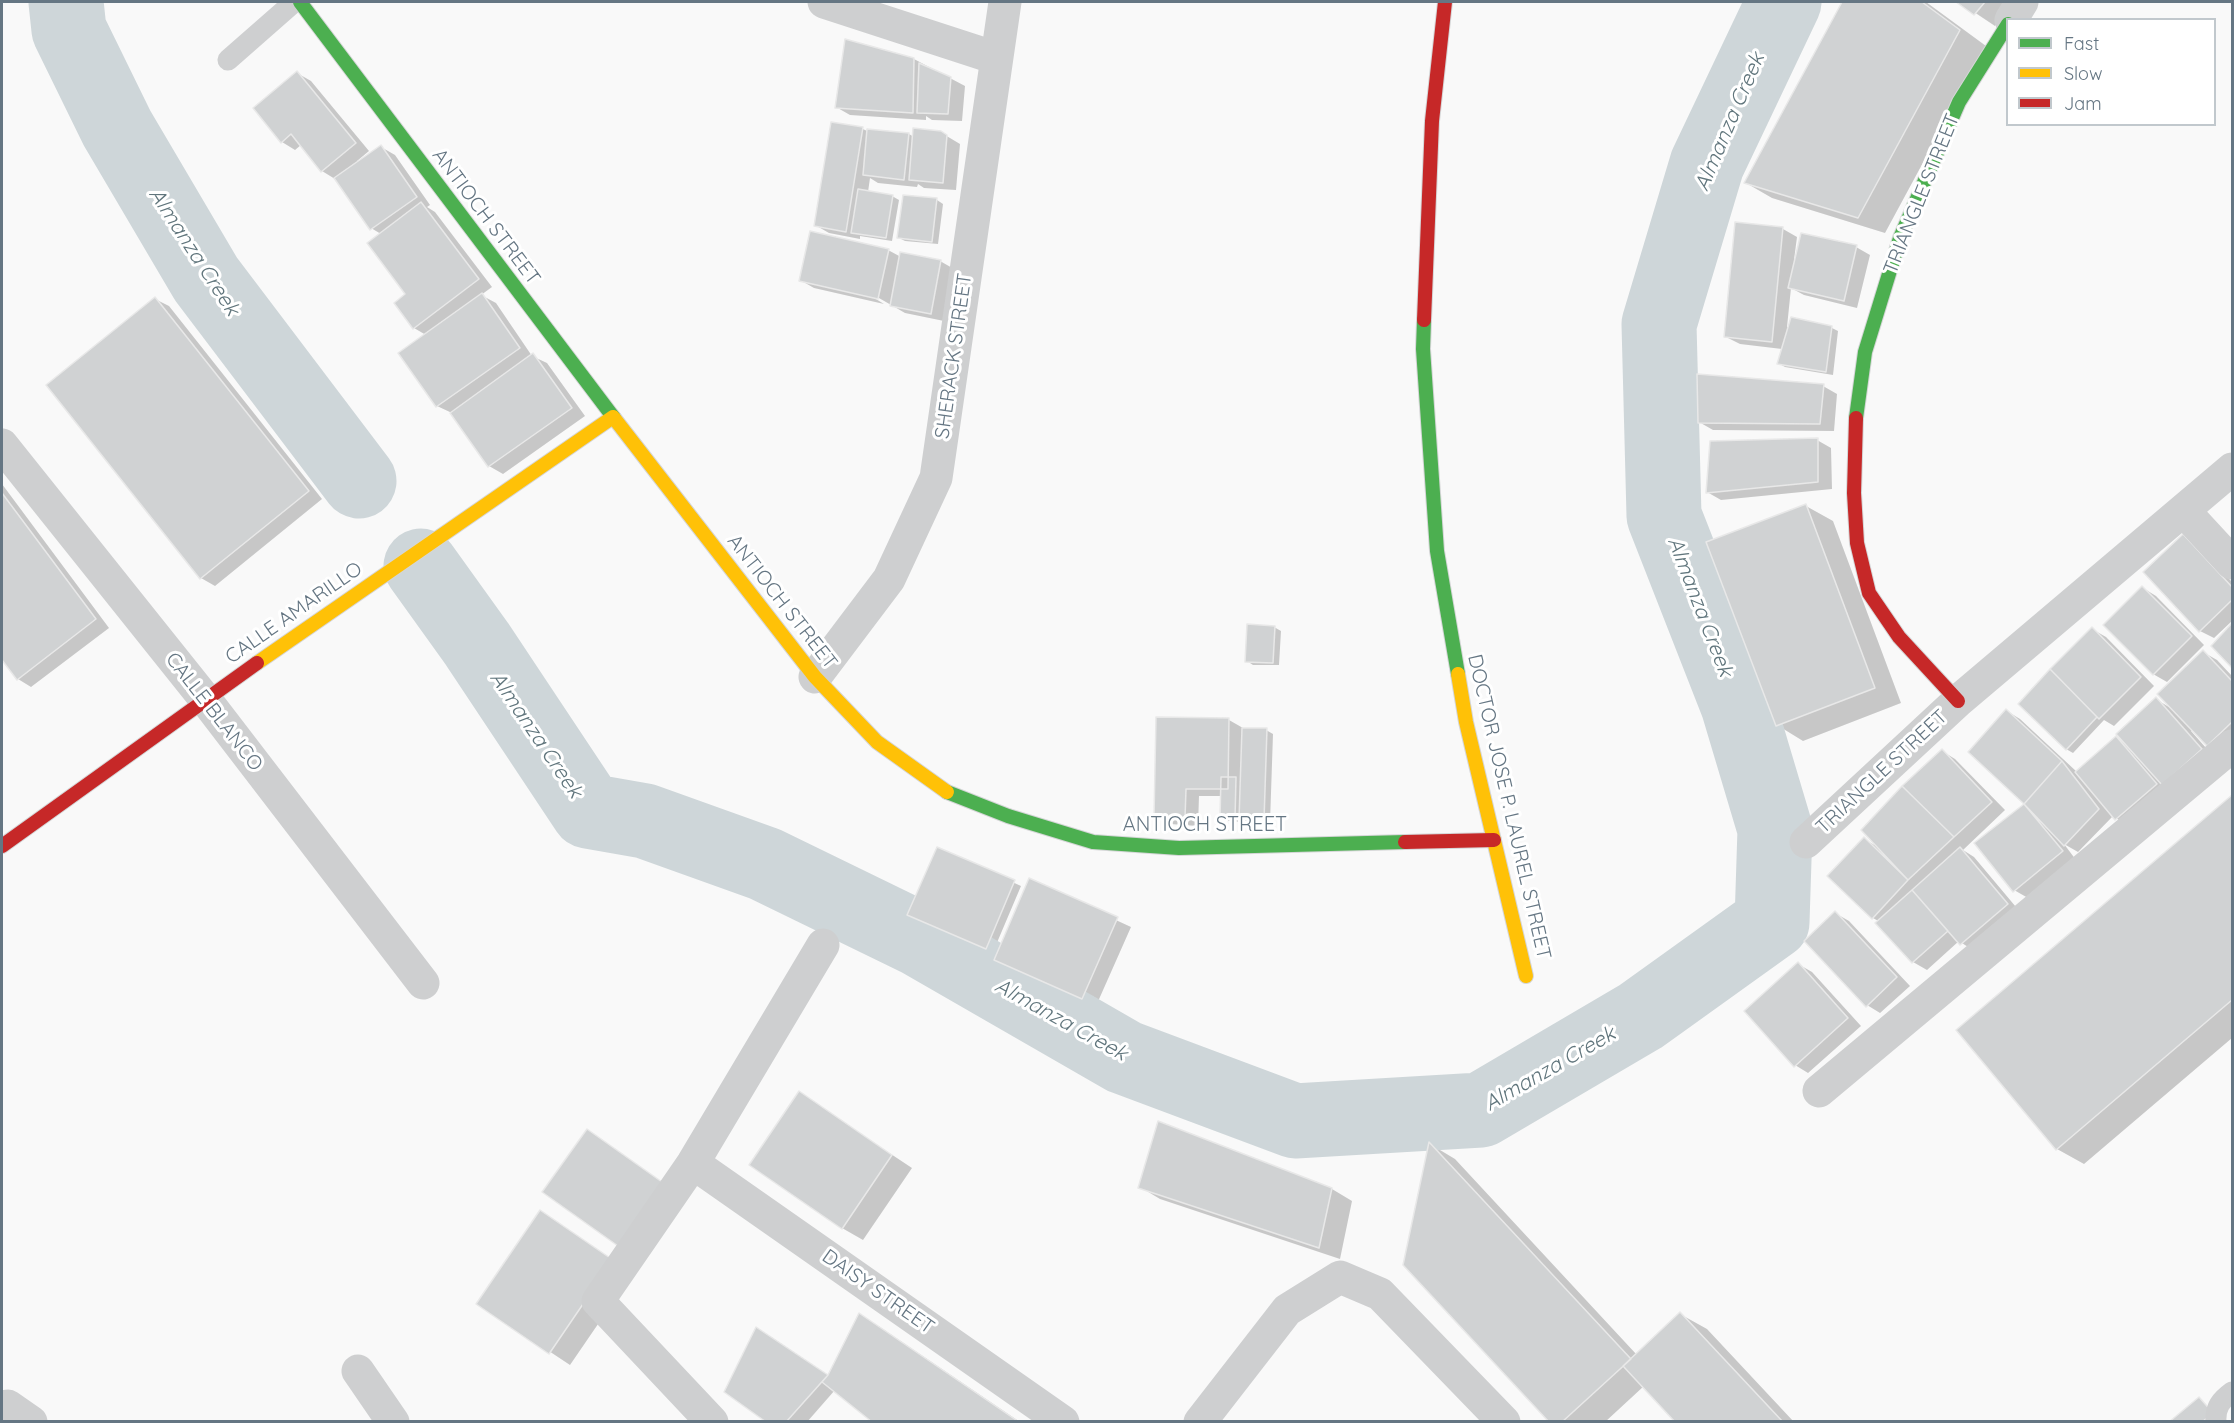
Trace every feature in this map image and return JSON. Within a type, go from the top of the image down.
[{"type":"street","name":"ANTIOCH STREET","points":[[300,2],[613,417],[815,677],[877,742],[945,791],[1008,816],[1093,842],[1179,848],[1494,840]]},
{"type":"street","points":[[824,2],[996,58]]},
{"type":"street","name":"SHERACK STREET","points":[[815,677],[889,579],[936,478],[1005,2]]},
{"type":"street","name":"DOCTOR JOSE P. LAUREL STREET","points":[[1445,2],[1432,121],[1423,349],[1437,551],[1466,722],[1527,976]]},
{"type":"street","points":[[2012,18],[2022,2]]},
{"type":"street","name":"TRIANGLE STREET","points":[[1958,701],[1899,637],[1869,593],[1857,543],[1854,493],[1855,426],[1865,352],[1900,238],[1959,102],[2006,26]]},
{"type":"street","name":"CALLE AMARILLO","points":[[2,846],[205,699],[613,417]]},
{"type":"street","name":"CALLE BLANCO","points":[[2,445],[205,699],[423,983]]},
{"type":"street","name":"TRIANGLE STREET","points":[[1806,842],[1958,701],[2232,469]]},
{"type":"street","points":[[2184,511],[2232,563]]},
{"type":"street","points":[[1819,1091],[2232,746]]},
{"type":"street","points":[[712,1422],[598,1301],[693,1163],[823,945]]},
{"type":"street","name":"DAISY STREET","points":[[693,1163],[1063,1422]]},
{"type":"street","points":[[1200,1422],[1287,1310],[1340,1277],[1380,1294],[1504,1422]]},
{"type":"street","points":[[358,1371],[393,1422]]},
{"type":"lane","points":[[228,60],[294,2]]},
{"type":"lane","points":[[2216,1422],[2220,1401],[2232,1392]]},
{"type":"building","points":[[1842,2],[1922,2],[1960,30],[1858,218],[1744,183]]},
{"type":"building","points":[[1956,2],[1985,2],[1974,15]]},
{"type":"building","points":[[845,39],[914,58],[913,113],[835,108]]},
{"type":"building","points":[[919,63],[951,77],[948,114],[917,113]]},
{"type":"building","points":[[297,71],[356,143],[321,172],[291,134],[281,143],[253,108]]},
{"type":"building","points":[[831,122],[863,127],[846,232],[814,226]]},
{"type":"building","points":[[913,128],[941,131],[947,135],[943,183],[909,180]]},
{"type":"building","points":[[867,129],[909,133],[904,180],[863,175]]},
{"type":"building","points":[[381,145],[417,197],[370,230],[334,178]]},
{"type":"building","points":[[858,189],[893,195],[886,238],[851,233]]},
{"type":"building","points":[[903,195],[937,198],[932,242],[897,238]]},
{"type":"building","points":[[421,202],[479,279],[413,329],[394,303],[405,294],[367,243]]},
{"type":"building","points":[[1735,222],[1783,227],[1772,342],[1724,337]]},
{"type":"building","points":[[810,231],[889,249],[878,299],[799,281]]},
{"type":"building","points":[[1801,233],[1857,245],[1844,301],[1788,288]]},
{"type":"building","points":[[900,252],[941,260],[931,314],[890,306]]},
{"type":"building","points":[[482,293],[520,348],[436,407],[398,353]]},
{"type":"building","points":[[155,297],[309,491],[200,579],[46,385]]},
{"type":"building","points":[[1791,317],[1832,326],[1826,372],[1777,364]]},
{"type":"building","points":[[533,353],[572,408],[488,467],[450,413]]},
{"type":"building","points":[[1697,374],[1824,384],[1820,424],[1698,423]]},
{"type":"building","points":[[1818,438],[1818,482],[1706,493],[1710,441]]},
{"type":"building","points":[[2,493],[96,619],[17,680],[2,660]]},
{"type":"building","points":[[1806,504],[1875,688],[1776,726],[1706,542]]},
{"type":"building","points":[[2183,534],[2232,587],[2232,600],[2199,632],[2143,572]]},
{"type":"building","points":[[2142,586],[2192,636],[2153,675],[2103,625]]},
{"type":"building","points":[[2232,623],[2232,668],[2211,646]]},
{"type":"building","points":[[1247,624],[1275,626],[1273,663],[1245,662]]},
{"type":"building","points":[[2092,627],[2141,677],[2099,719],[2050,669]]},
{"type":"building","points":[[2203,650],[2232,681],[2232,722],[2207,746],[2157,694]]},
{"type":"building","points":[[2050,669],[2097,717],[2066,750],[2018,704]]},
{"type":"building","points":[[2156,697],[2202,749],[2162,785],[2116,734]]},
{"type":"building","points":[[2006,709],[2062,761],[2024,804],[1968,752]]},
{"type":"building","points":[[1156,717],[1229,718],[1228,789],[1186,789],[1185,818],[1154,817]]},
{"type":"building","points":[[1242,728],[1267,728],[1264,820],[1239,820]]},
{"type":"building","points":[[2116,736],[2157,784],[2115,820],[2075,772]]},
{"type":"building","points":[[1942,749],[1992,802],[1954,837],[1902,786]]},
{"type":"building","points":[[2062,761],[2099,809],[2064,846],[2024,804]]},
{"type":"building","points":[[1221,777],[1236,777],[1235,819],[1220,818]]},
{"type":"building","points":[[1902,786],[1954,837],[1908,880],[1861,830]]},
{"type":"building","points":[[2232,795],[2232,1000],[2056,1150],[1956,1030]]},
{"type":"building","points":[[2024,804],[2063,851],[2013,892],[1974,843]]},
{"type":"building","points":[[1864,837],[1908,880],[1872,919],[1827,876]]},
{"type":"building","points":[[937,847],[1015,880],[986,949],[907,915]]},
{"type":"building","points":[[1960,847],[2008,904],[1960,945],[1912,890]]},
{"type":"building","points":[[1029,878],[1118,917],[1082,999],[994,960]]},
{"type":"building","points":[[1912,890],[1948,931],[1912,963],[1875,923]]},
{"type":"building","points":[[1835,911],[1897,977],[1866,1007],[1804,941]]},
{"type":"building","points":[[1798,962],[1848,1018],[1794,1067],[1744,1011]]},
{"type":"building","points":[[799,1091],[892,1155],[842,1229],[749,1165]]},
{"type":"building","points":[[1158,1121],[1332,1188],[1319,1248],[1138,1188]]},
{"type":"building","points":[[587,1129],[662,1182],[618,1246],[542,1192]]},
{"type":"building","points":[[1429,1142],[1631,1359],[1562,1422],[1549,1422],[1403,1265]]},
{"type":"building","points":[[540,1210],[613,1260],[549,1354],[476,1304]]},
{"type":"building","points":[[1680,1312],[1783,1422],[1675,1422],[1623,1366]]},
{"type":"building","points":[[859,1313],[1019,1422],[872,1422],[822,1382],[828,1375]]},
{"type":"building","points":[[756,1327],[828,1375],[786,1422],[766,1422],[724,1392]]},
{"type":"building","points":[[2199,1397],[2213,1413],[2202,1422],[2169,1422]]},
{"type":"waterway","name":"Almanza Creek","points":[[66,2],[69,30],[117,128],[206,279],[359,481]]},
{"type":"waterway","name":"Almanza Creek","points":[[421,566],[477,644],[588,811],[645,821],[765,864],[919,939],[1124,1057],[1295,1121],[1481,1110],[1641,1016],[1772,922],[1775,829],[1738,705],[1664,516],[1659,324],[1707,164],[1784,2]]},
{"type":"traffic: fast","points":[[300,2],[614,418]]},
{"type":"traffic: fast","points":[[1856,418],[1865,352],[1900,238],[1959,102],[2006,27]]},
{"type":"traffic: fast","points":[[1424,320],[1423,349],[1437,551],[1458,674]]},
{"type":"traffic: fast","points":[[947,792],[1008,816],[1093,842],[1179,848],[1405,842]]},
{"type":"traffic: slow","points":[[257,663],[613,417]]},
{"type":"traffic: slow","points":[[614,418],[815,677],[877,742],[947,792]]},
{"type":"traffic: slow","points":[[1458,674],[1466,722],[1526,976]]},
{"type":"traffic: jam","points":[[1424,320],[1432,121],[1445,2]]},
{"type":"traffic: jam","points":[[1856,418],[1854,493],[1857,543],[1869,593],[1899,637],[1958,701]]},
{"type":"traffic: jam","points":[[2,846],[257,663]]},
{"type":"traffic: jam","points":[[1405,842],[1494,840]]}]
